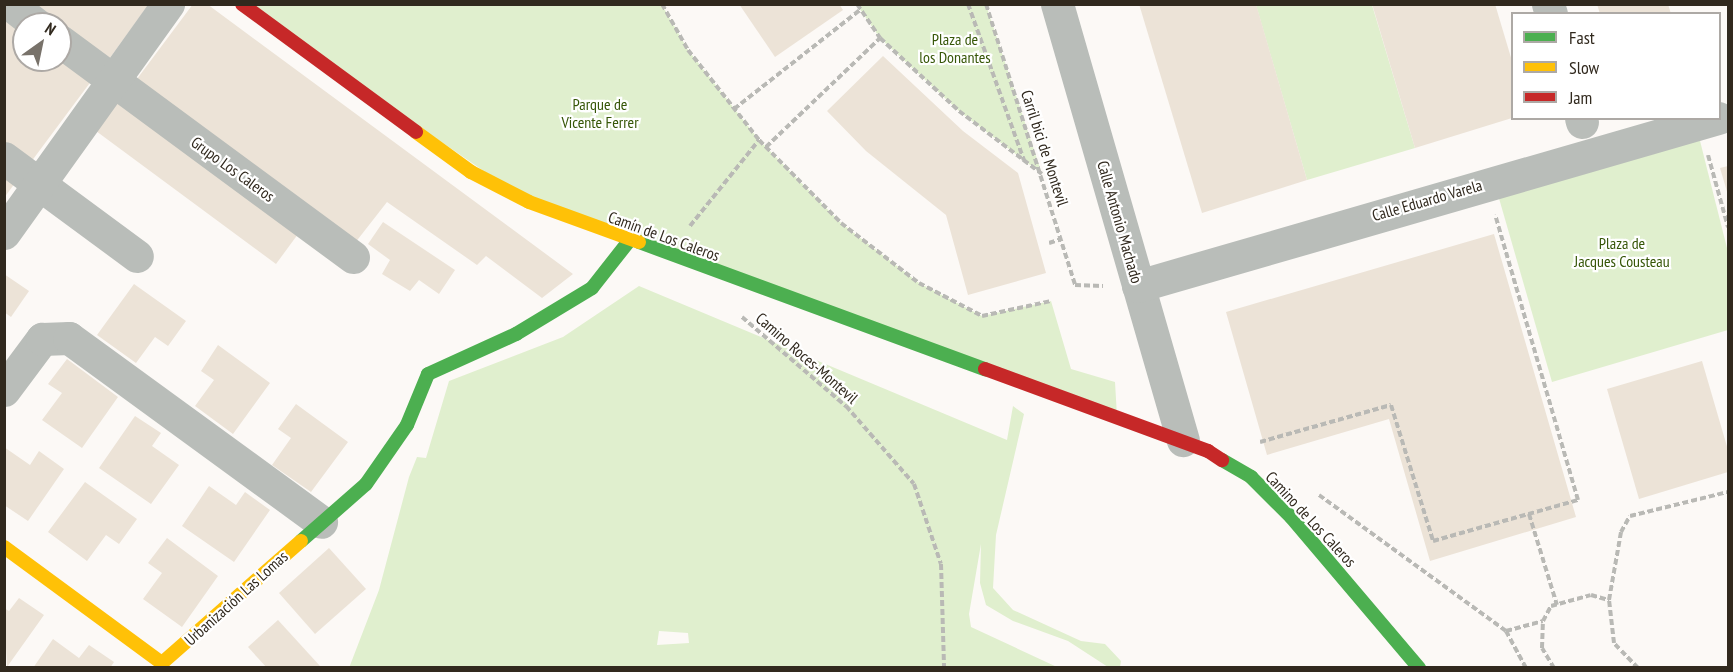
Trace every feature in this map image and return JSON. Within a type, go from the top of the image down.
[{"type":"street","points":[[4,233],[168,4]]},
{"type":"street","name":"Camín de Los Caleros","points":[[242,4],[471,172],[530,202],[668,256],[1117,416]]},
{"type":"street","name":"Calle Antonio Machado","points":[[1057,4],[1182,440]]},
{"type":"street","name":"Grupo Los Caleros","points":[[72,50],[353,257]]},
{"type":"street","name":"Calle Eduardo Varela","points":[[1138,286],[1712,120]]},
{"type":"street","points":[[4,158],[137,256]]},
{"type":"street","name":"Urbanización Las Lomas","points":[[4,547],[162,663],[366,484],[407,425],[428,374],[516,334],[592,288],[629,241]]},
{"type":"street","points":[[4,390],[42,339],[69,338],[321,522]]},
{"type":"street","name":"Camino de Los Caleros","points":[[1117,416],[1182,440],[1251,477],[1292,517],[1419,668]]},
{"type":"path","points":[[662,4],[688,50],[759,140],[841,223],[919,283],[982,316],[1052,301]]},
{"type":"path","points":[[857,4],[880,38],[959,111],[1042,174]]},
{"type":"path","points":[[968,4],[1024,160]]},
{"type":"path","name":"Carril bici de Montevil","points":[[986,4],[1042,174],[1075,285],[1090,286]]},
{"type":"path","points":[[735,109],[861,9]]},
{"type":"path","points":[[766,147],[880,38]]},
{"type":"path","points":[[668,256],[759,140]]},
{"type":"path","points":[[1707,152],[1728,227]]},
{"type":"path","points":[[1250,445],[1391,405],[1433,541],[1578,500],[1494,212]]},
{"type":"path","points":[[1049,243],[1061,239]]},
{"type":"path","name":"Camino Roces-Montevil","points":[[739,315],[846,406],[914,484],[941,564],[944,668]]},
{"type":"path","points":[[1312,490],[1506,631],[1526,668]]},
{"type":"path","points":[[1638,668],[1614,643],[1609,600],[1621,532],[1630,516],[1728,492]]},
{"type":"path","points":[[1529,514],[1557,605]]},
{"type":"path","points":[[1554,668],[1542,648],[1543,621],[1551,606],[1591,595],[1609,600]]},
{"type":"path","points":[[1506,631],[1543,621]]},
{"type":"green space","name":"Parque de Vicente Ferrer","points":[[242,5],[662,5],[688,50],[759,140],[841,223],[919,283],[982,316],[1051,301],[1071,369],[1115,382],[1117,416],[529,202]]},
{"type":"green space","name":"Plaza de los Donantes","points":[[857,5],[986,5],[1042,174],[959,111],[880,38]]},
{"type":"green space","points":[[1256,5],[1372,5],[1415,148],[1307,180]]},
{"type":"green space","name":"Plaza de Jacques Cousteau","points":[[1696,125],[1728,252],[1728,330],[1552,382],[1494,181]]},
{"type":"green space","points":[[639,286],[1007,440],[1013,406],[1024,414],[996,535],[993,588],[1013,610],[1081,641],[1105,644],[1121,661],[1120,667],[1108,667],[1068,641],[1013,621],[986,605],[980,583],[981,544],[969,614],[971,627],[1057,667],[349,668],[379,590],[409,477],[417,457],[426,458],[449,381],[563,337]],"holes":[[[659,631],[688,633],[689,643],[657,645]]]},
{"type":"building","points":[[30,4],[149,4],[107,62],[72,36],[72,12],[41,12]]},
{"type":"building","points":[[193,4],[207,4],[573,274],[542,298],[486,256],[477,265],[387,202],[355,243],[134,83]]},
{"type":"building","points":[[739,4],[839,4],[843,10],[775,57]]},
{"type":"building","points":[[1139,4],[1256,4],[1307,180],[1202,213]]},
{"type":"building","points":[[1372,4],[1495,4],[1511,58],[1511,118],[1415,148]]},
{"type":"building","points":[[1597,4],[1668,4],[1670,12],[1599,12]]},
{"type":"building","points":[[4,11],[12,17],[12,72],[72,72],[72,65],[95,76],[31,162],[4,143]]},
{"type":"building","points":[[883,56],[963,131],[1018,173],[1046,273],[968,295],[946,215],[866,151],[827,111]]},
{"type":"building","points":[[121,97],[301,230],[276,264],[96,131]]},
{"type":"building","points":[[1728,166],[1728,195],[1720,168]]},
{"type":"building","points":[[4,169],[18,179],[4,198]]},
{"type":"building","points":[[383,222],[455,270],[439,294],[419,280],[410,291],[382,274],[390,260],[368,244]]},
{"type":"building","points":[[1494,234],[1576,517],[1430,561],[1389,419],[1267,455],[1226,312]]},
{"type":"building","points":[[4,274],[29,291],[11,317],[4,312]]},
{"type":"building","points":[[134,284],[186,321],[168,346],[155,337],[136,363],[97,335]]},
{"type":"building","points":[[218,345],[270,383],[233,434],[195,406],[214,380],[201,371]]},
{"type":"building","points":[[67,359],[118,397],[82,448],[42,420],[62,393],[48,384]]},
{"type":"building","points":[[1702,361],[1728,450],[1728,472],[1639,499],[1607,389]]},
{"type":"building","points":[[296,404],[348,442],[311,492],[272,465],[291,438],[278,429]]},
{"type":"building","points":[[135,416],[161,433],[152,446],[179,465],[151,504],[99,468]]},
{"type":"building","points":[[4,447],[30,465],[39,451],[64,469],[28,521],[4,505]]},
{"type":"building","points":[[85,482],[137,519],[119,544],[106,535],[87,561],[48,532]]},
{"type":"building","points":[[209,486],[236,505],[245,492],[270,510],[234,562],[182,526]]},
{"type":"building","points":[[167,538],[218,576],[182,627],[143,599],[162,573],[148,563]]},
{"type":"building","points":[[329,548],[366,589],[315,634],[279,593]]},
{"type":"building","points":[[19,598],[44,615],[7,667],[4,608],[9,611]]},
{"type":"building","points":[[278,620],[320,666],[319,668],[267,668],[248,647]]},
{"type":"building","points":[[53,639],[79,658],[89,645],[114,662],[110,668],[33,668]]},
{"type":"traffic: fast","points":[[301,541],[366,484],[407,425],[428,374],[516,334],[592,288],[629,241]]},
{"type":"traffic: fast","points":[[639,242],[985,369]]},
{"type":"traffic: fast","points":[[1222,460],[1251,477],[1291,517],[1419,668]]},
{"type":"traffic: slow","points":[[416,132],[471,172],[529,202],[639,242]]},
{"type":"traffic: slow","points":[[4,547],[162,663],[301,541]]},
{"type":"traffic: jam","points":[[242,4],[416,132]]},
{"type":"traffic: jam","points":[[985,369],[1208,451],[1222,460]]}]
